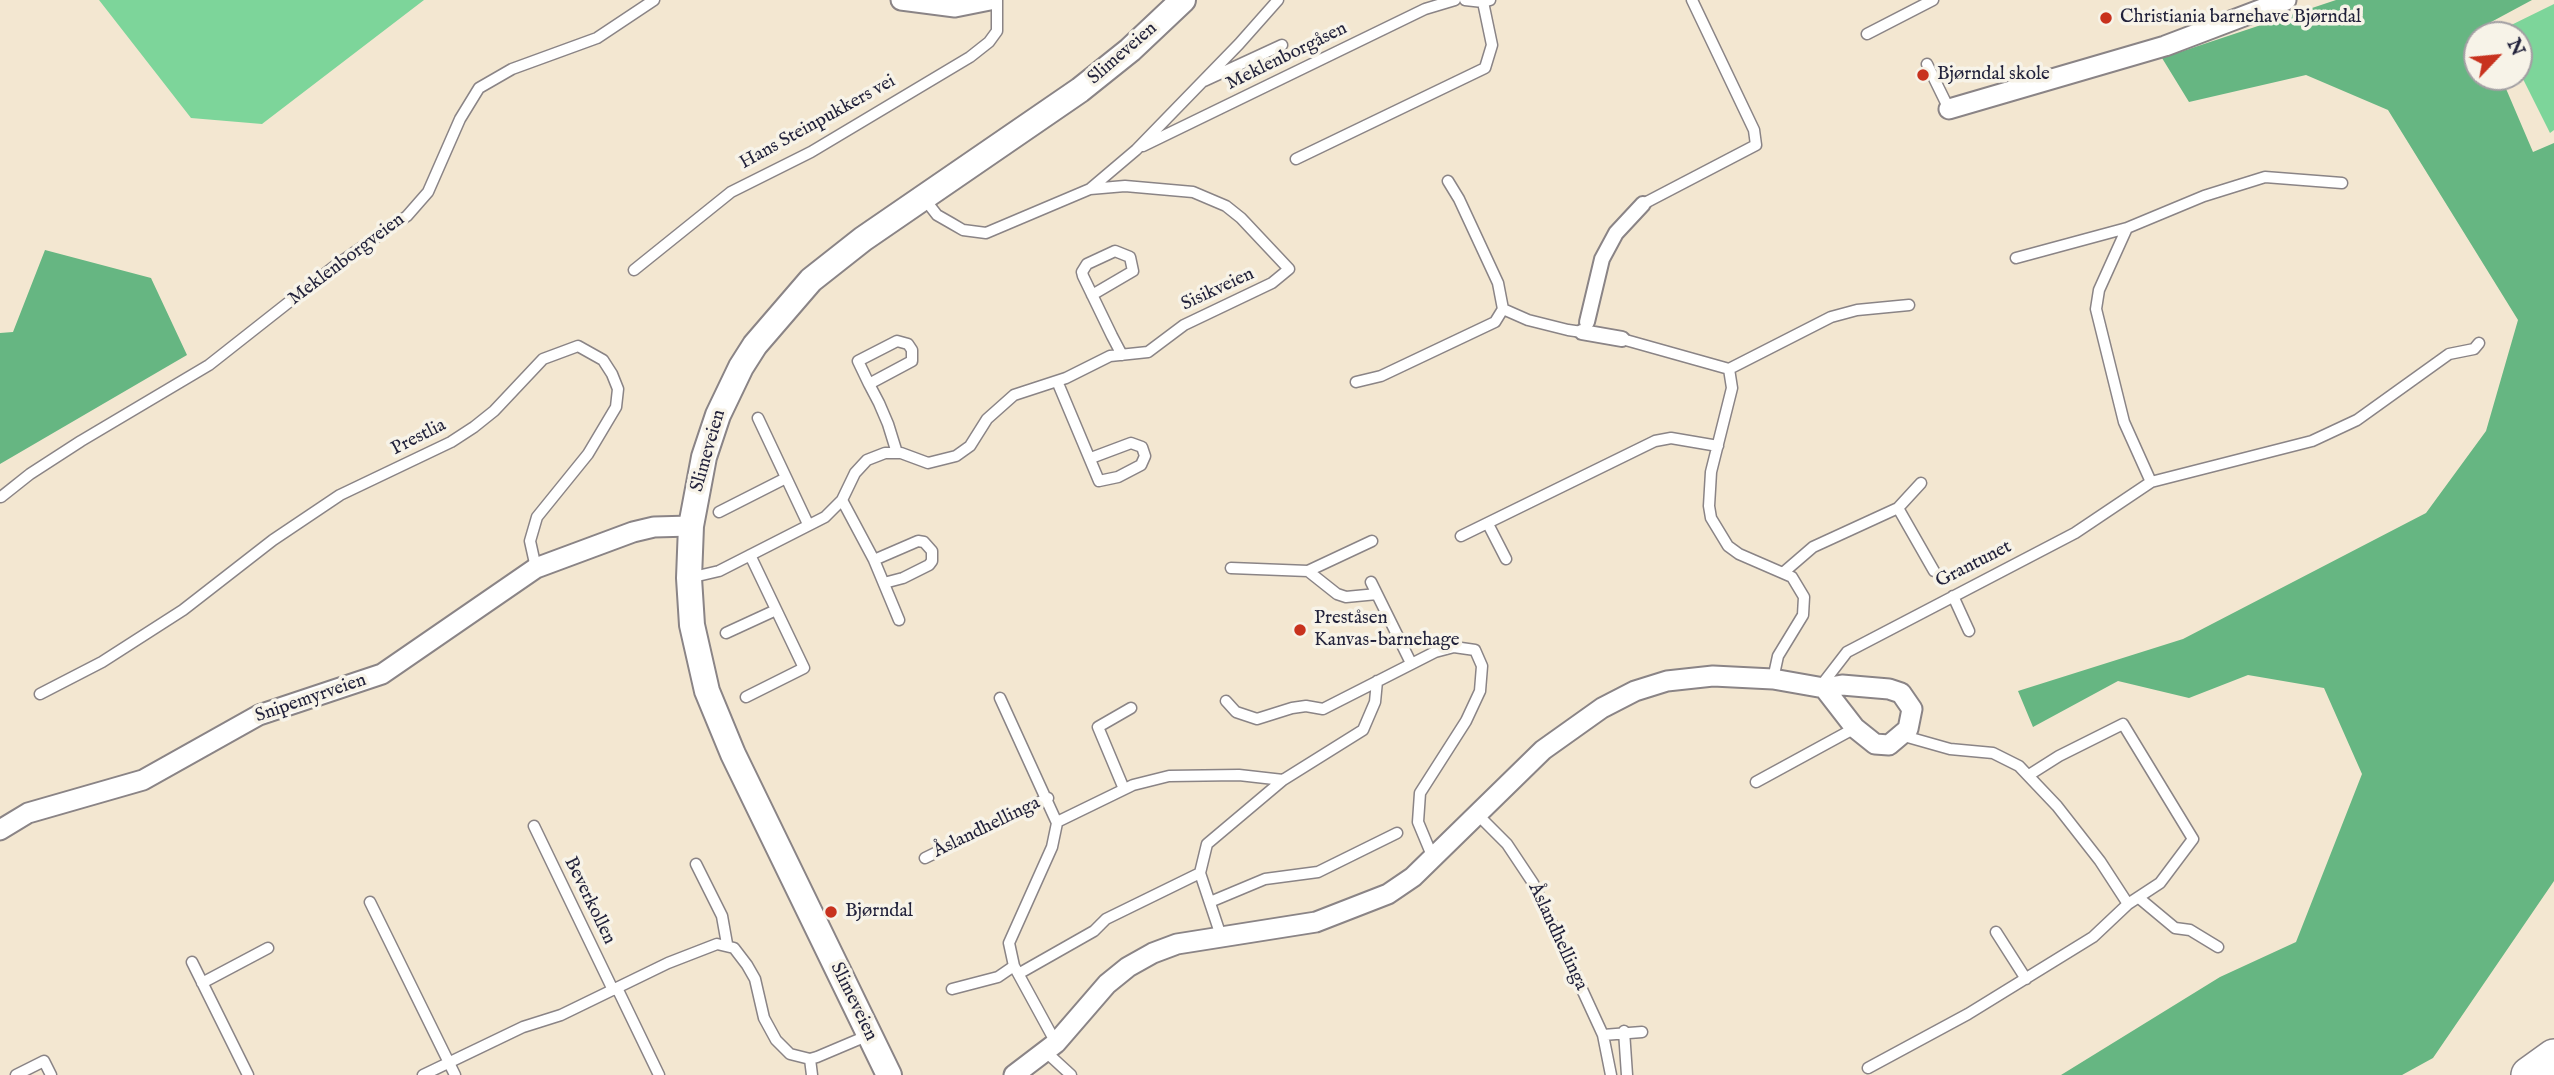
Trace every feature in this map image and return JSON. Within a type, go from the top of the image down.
[{"type":"highway","points":[[2529,1075],[2554,1057]]},
{"type":"street","points":[[901,0],[955,6],[990,0]]},
{"type":"street","name":"Slimeveien","points":[[889,1075],[715,713],[695,647],[689,578],[691,526],[710,435],[728,392],[755,345],[811,280],[844,252],[1080,90],[1130,50],[1183,0]]},
{"type":"street","points":[[1949,109],[2165,46],[2286,0]]},
{"type":"street","points":[[1622,339],[1585,327],[1602,258],[1616,233],[1643,204]]},
{"type":"street","name":"Snipemyrveien","points":[[0,830],[28,813],[143,780],[259,715],[382,674],[536,568],[654,527],[691,526]]},
{"type":"street","points":[[1014,1075],[1051,1048],[1107,984],[1128,967],[1177,944],[1316,922],[1365,905],[1413,877],[1543,750],[1570,728],[1635,691],[1667,681],[1696,677],[1773,679],[1822,688],[1868,687],[1901,693],[1912,709],[1911,723],[1904,736],[1883,746],[1870,741],[1855,728],[1822,688]]},
{"type":"lane","name":"Meklenborgveien","points":[[1,497],[80,441],[209,365],[336,265],[407,216],[428,192],[460,120],[479,88],[512,69],[597,38],[654,0]]},
{"type":"lane","name":"Hans Steinpukkers vei","points":[[634,270],[731,192],[821,146],[971,57],[989,42],[997,31],[997,0]]},
{"type":"lane","name":"Meklenborgåsen","points":[[922,197],[937,215],[963,230],[986,233],[1090,189],[1136,150],[1278,0]]},
{"type":"lane","name":"Meklenborgåsen","points":[[1136,150],[1425,9],[1454,0]]},
{"type":"lane","points":[[1296,159],[1485,68],[1492,45],[1486,1],[1465,0]]},
{"type":"lane","points":[[1643,204],[1744,154],[1756,145],[1754,130],[1692,0]]},
{"type":"lane","points":[[1867,34],[1933,0]]},
{"type":"lane","points":[[1200,82],[1282,45]]},
{"type":"lane","points":[[1927,64],[1949,109]]},
{"type":"lane","points":[[2016,258],[2127,228],[2204,196],[2266,177],[2342,183]]},
{"type":"lane","points":[[1356,382],[1381,376],[1495,322],[1503,309],[1499,283],[1460,199],[1448,181]]},
{"type":"lane","name":"Meklenborgåsen","points":[[1090,189],[1125,186],[1193,192],[1226,206],[1241,218],[1289,269]]},
{"type":"lane","points":[[2127,228],[2099,290],[2096,309],[2124,422],[2151,482]]},
{"type":"lane","points":[[1092,295],[1133,271],[1130,257],[1115,251],[1083,268],[1083,276],[1092,295],[1122,355]]},
{"type":"lane","name":"Sisikveien","points":[[897,453],[928,463],[956,456],[971,446],[999,407],[1030,388],[1057,382],[1110,356],[1148,352],[1184,325],[1272,283],[1289,269]]},
{"type":"lane","points":[[1622,339],[1729,369],[1831,317],[1857,310],[1909,305]]},
{"type":"lane","points":[[1503,309],[1528,320],[1585,327]]},
{"type":"lane","points":[[689,578],[706,576],[836,509],[855,473],[867,460],[885,453],[897,453],[888,424],[858,361],[897,341],[908,344],[913,356],[912,361],[869,384]]},
{"type":"lane","name":"Grantunet","points":[[1822,688],[1847,652],[2075,533],[2151,482],[2312,441],[2377,408],[2415,376],[2449,354],[2474,349],[2479,343]]},
{"type":"lane","name":"Prestlia","points":[[40,694],[102,662],[183,610],[273,540],[340,495],[451,442],[495,411],[543,359],[578,346],[603,360],[612,374],[618,389],[616,407],[588,454],[537,517],[530,541],[536,568]]},
{"type":"lane","points":[[1729,369],[1732,388],[1709,491],[1709,506],[1715,529],[1739,554],[1784,572],[1797,585],[1805,608],[1778,656],[1773,679]]},
{"type":"lane","points":[[1057,382],[1099,481],[1128,472],[1141,465],[1146,456],[1142,447],[1131,443],[1091,457]]},
{"type":"lane","points":[[758,418],[808,524]]},
{"type":"lane","points":[[1461,536],[1656,441],[1671,438],[1718,446]]},
{"type":"lane","points":[[719,512],[786,478]]},
{"type":"lane","points":[[1784,572],[1813,547],[1898,508],[1921,483]]},
{"type":"lane","points":[[842,500],[874,560],[899,620]]},
{"type":"lane","points":[[1898,508],[1934,571]]},
{"type":"lane","points":[[1488,524],[1506,559]]},
{"type":"lane","points":[[874,560],[918,541],[924,542],[932,551],[929,565],[903,578],[884,583]]},
{"type":"lane","points":[[1231,568],[1308,571],[1372,541]]},
{"type":"lane","points":[[747,697],[804,668],[750,555]]},
{"type":"lane","points":[[1308,571],[1337,594],[1346,597],[1377,594]]},
{"type":"lane","points":[[1371,582],[1411,663]]},
{"type":"lane","points":[[1953,596],[1969,631]]},
{"type":"lane","points":[[726,633],[776,610]]},
{"type":"lane","points":[[1226,701],[1236,712],[1257,719],[1306,706],[1323,709],[1411,663],[1444,649],[1465,647],[1475,650],[1482,666],[1480,691],[1466,721],[1420,793],[1418,822],[1433,858]]},
{"type":"lane","points":[[1221,936],[1200,873],[1203,851],[1212,838],[1283,780],[1363,730],[1375,702],[1377,681]]},
{"type":"lane","name":"Åslandhellinga","points":[[1000,698],[1057,822],[1052,847],[1009,943],[1017,970],[1051,1048],[1071,1075]]},
{"type":"lane","points":[[1124,789],[1098,727],[1131,708]]},
{"type":"lane","points":[[1868,1068],[2026,979],[2093,937],[2128,904],[2167,876],[2193,839],[2123,724],[2059,756],[2029,775]]},
{"type":"lane","points":[[1756,782],[1855,728]]},
{"type":"lane","points":[[1904,736],[1950,749],[1993,753],[2007,758],[2029,775],[2100,861],[2128,904]]},
{"type":"lane","name":"Åslandhellinga","points":[[1057,822],[1124,789],[1149,780],[1185,775],[1239,775],[1283,780]]},
{"type":"lane","name":"Åslandhellinga","points":[[925,858],[1048,798]]},
{"type":"lane","name":"Åslandhellinga","points":[[1477,814],[1522,863],[1603,1035],[1611,1075]]},
{"type":"lane","name":"Beverkollen","points":[[534,826],[659,1075]]},
{"type":"lane","points":[[1210,902],[1265,879],[1318,872],[1397,833]]},
{"type":"lane","points":[[696,864],[722,916],[727,944]]},
{"type":"lane","points":[[952,989],[998,978],[1017,970],[1094,931],[1106,919],[1200,873]]},
{"type":"lane","points":[[2139,898],[2175,928],[2190,930],[2218,947]]},
{"type":"lane","points":[[369,902],[455,1075]]},
{"type":"lane","points":[[1996,932],[2026,979]]},
{"type":"lane","points":[[423,1075],[707,946],[727,944],[738,952],[755,979],[764,1018],[776,1040],[790,1054],[810,1059],[869,1035]]},
{"type":"lane","points":[[202,983],[268,948]]},
{"type":"lane","points":[[192,962],[248,1075]]},
{"type":"lane","points":[[1603,1035],[1624,1031],[1642,1032]]},
{"type":"lane","points":[[1624,1031],[1627,1075]]},
{"type":"lane","points":[[810,1059],[812,1075]]},
{"type":"lane","points":[[16,1075],[44,1061],[51,1075]]},
{"type":"green space","points":[[99,0],[424,0],[262,124],[191,118]]},
{"type":"green space","points":[[2336,0],[2532,0],[2493,21],[2463,21],[2463,91],[2507,91],[2533,152],[2554,143],[2554,881],[2433,1058],[2402,1075],[2061,1075],[2220,977],[2296,942],[2362,774],[2324,688],[2248,675],[2189,698],[2118,681],[2033,727],[2018,691],[2183,639],[2426,513],[2486,431],[2518,320],[2388,110],[2306,75],[2189,102],[2162,58]]},
{"type":"green space","points":[[2554,4],[2554,130],[2550,133],[2529,91],[2533,91],[2533,21],[2519,21]]},
{"type":"green space","points":[[45,250],[151,278],[187,355],[0,464],[0,333],[13,332]]},
{"type":"place","name":"Christiania barnehave Bjørndal","points":[[2106,18]]},
{"type":"place","name":"Bjørndal skole","points":[[1923,75]]},
{"type":"place","name":"Preståsen Kanvas-barnehage","points":[[1300,630]]},
{"type":"place","name":"Bjørndal","points":[[831,912]]}]
